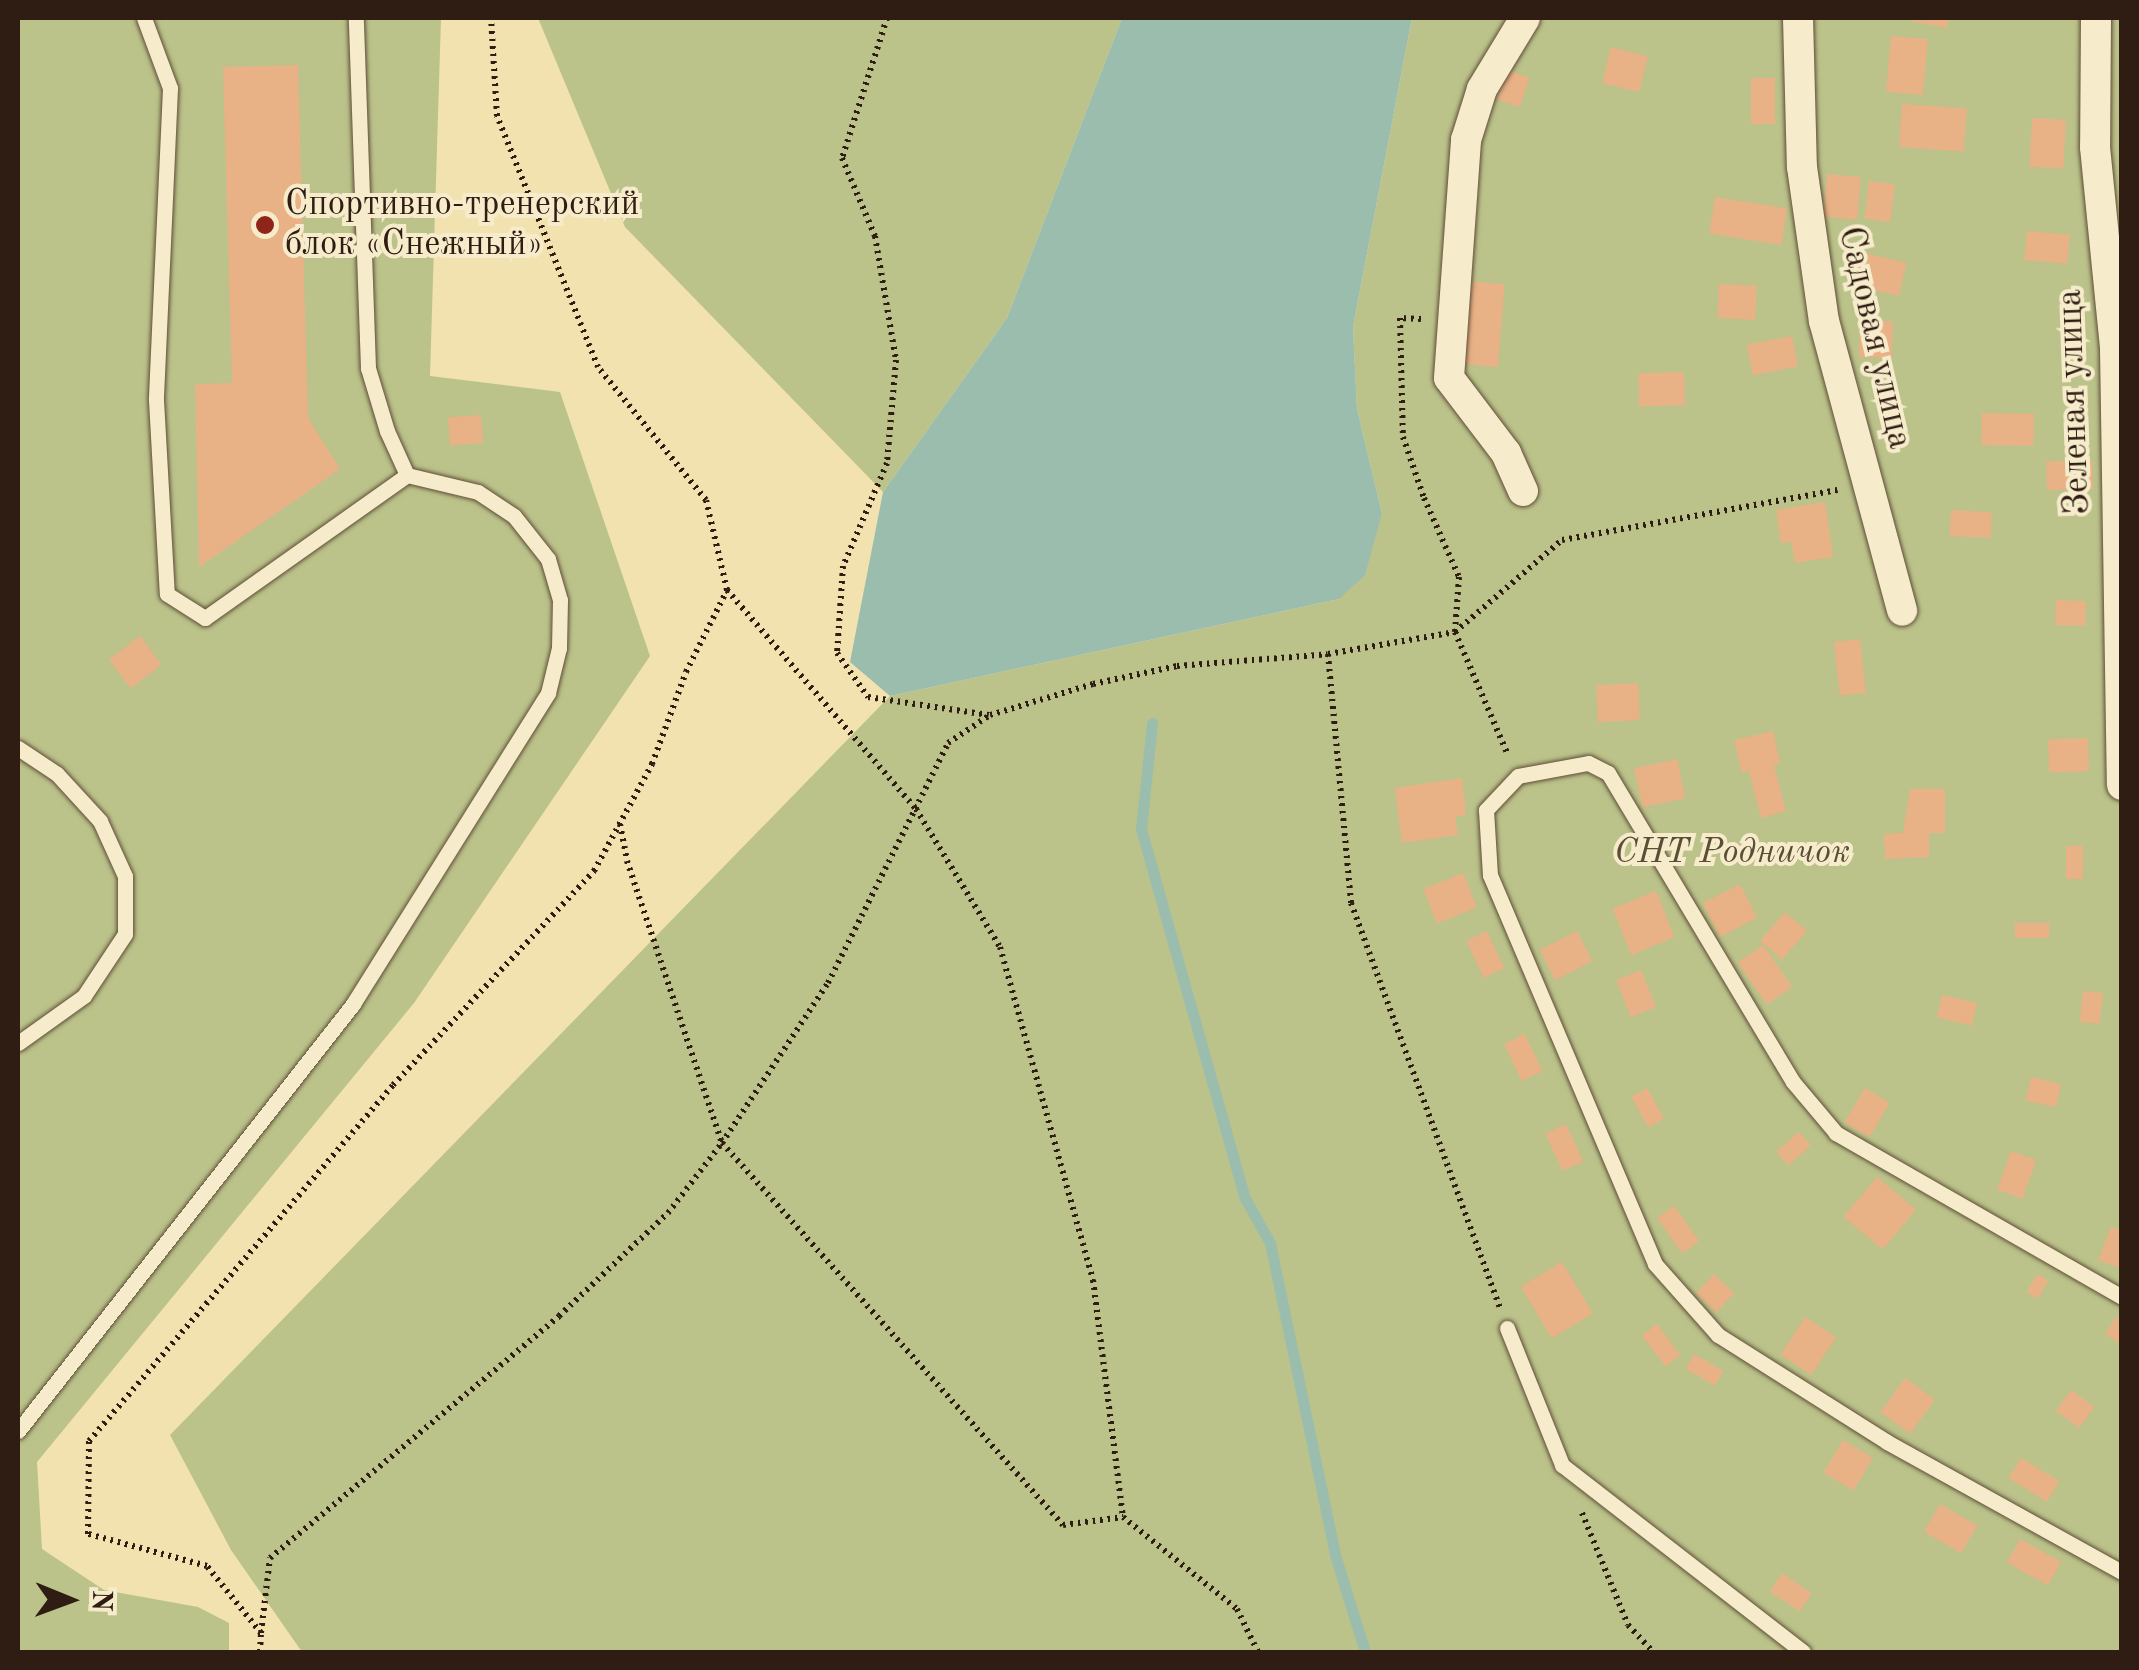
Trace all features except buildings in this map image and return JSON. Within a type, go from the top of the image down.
[{"type":"street","points":[[1523,491],[1506,453],[1449,378],[1466,140],[1482,89],[1525,18]]},
{"type":"street","name":"Садовая улица","points":[[1798,18],[1802,167],[1824,321],[1902,610]]},
{"type":"street","name":"Зеленая улица","points":[[2096,18],[2096,147],[2115,348],[2122,785]]},
{"type":"lane","points":[[18,1431],[353,1004],[548,693],[559,648],[560,600],[548,559],[514,516],[478,492],[407,475],[205,618],[166,594],[156,400],[170,88],[144,18]]},
{"type":"lane","points":[[356,18],[368,368],[407,475]]},
{"type":"lane","points":[[18,748],[57,774],[100,821],[124,876],[126,934],[84,996],[18,1044]]},
{"type":"lane","points":[[2122,1297],[1836,1132],[1793,1082],[1608,773],[1588,763],[1518,776],[1486,810],[1490,875],[1655,1264],[1718,1335],[1886,1442],[2122,1572]]},
{"type":"lane","points":[[1508,1328],[1562,1465],[1803,1652]]},
{"type":"path","points":[[491,18],[498,116],[598,367],[706,500],[726,590],[916,809],[1000,947],[1092,1280],[1123,1517],[1237,1609],[1258,1652]]},
{"type":"path","points":[[887,18],[842,158],[874,236],[896,360],[887,463],[843,566],[837,653],[868,697],[990,715]]},
{"type":"path","points":[[1400,318],[1403,437],[1424,498],[1460,577],[1455,632],[1518,776]]},
{"type":"path","points":[[260,1652],[270,1558],[559,1316],[668,1213],[722,1143],[828,983],[948,743],[990,715],[1092,684],[1177,666],[1328,654],[1455,632],[1562,540],[1869,484]]},
{"type":"path","points":[[260,1634],[207,1566],[88,1534],[90,1442],[393,1084],[594,871],[652,764],[686,672],[726,590]]},
{"type":"path","points":[[1328,654],[1352,903],[1508,1328]]},
{"type":"path","points":[[620,823],[628,861],[722,1143],[1063,1525],[1123,1517]]},
{"type":"path","points":[[1562,1465],[1628,1626],[1654,1652]]},
{"type":"green space","points":[[18,18],[441,18],[430,376],[560,392],[650,656],[414,1003],[37,1462],[42,1549],[104,1590],[198,1607],[229,1623],[229,1652],[18,1652]]},
{"type":"green space","points":[[538,18],[1122,18],[1007,318],[883,492],[625,227]]},
{"type":"green space","name":"СНТ Родничок","points":[[1412,18],[2121,18],[2121,1652],[302,1652],[231,1550],[170,1435],[890,696],[1339,599],[1382,513],[1357,409],[1353,327]]},
{"type":"shaded area","points":[[1122,18],[1412,18],[1353,327],[1357,409],[1382,513],[1365,575],[1339,599],[890,696],[850,662],[883,492],[1007,318]]},
{"type":"waterway","points":[[1152,723],[1141,829],[1245,1198],[1270,1243],[1335,1555],[1365,1652]]},
{"type":"place","name":"Спортивно-тренерский блок «Снежный»","points":[[265,225]]}]
